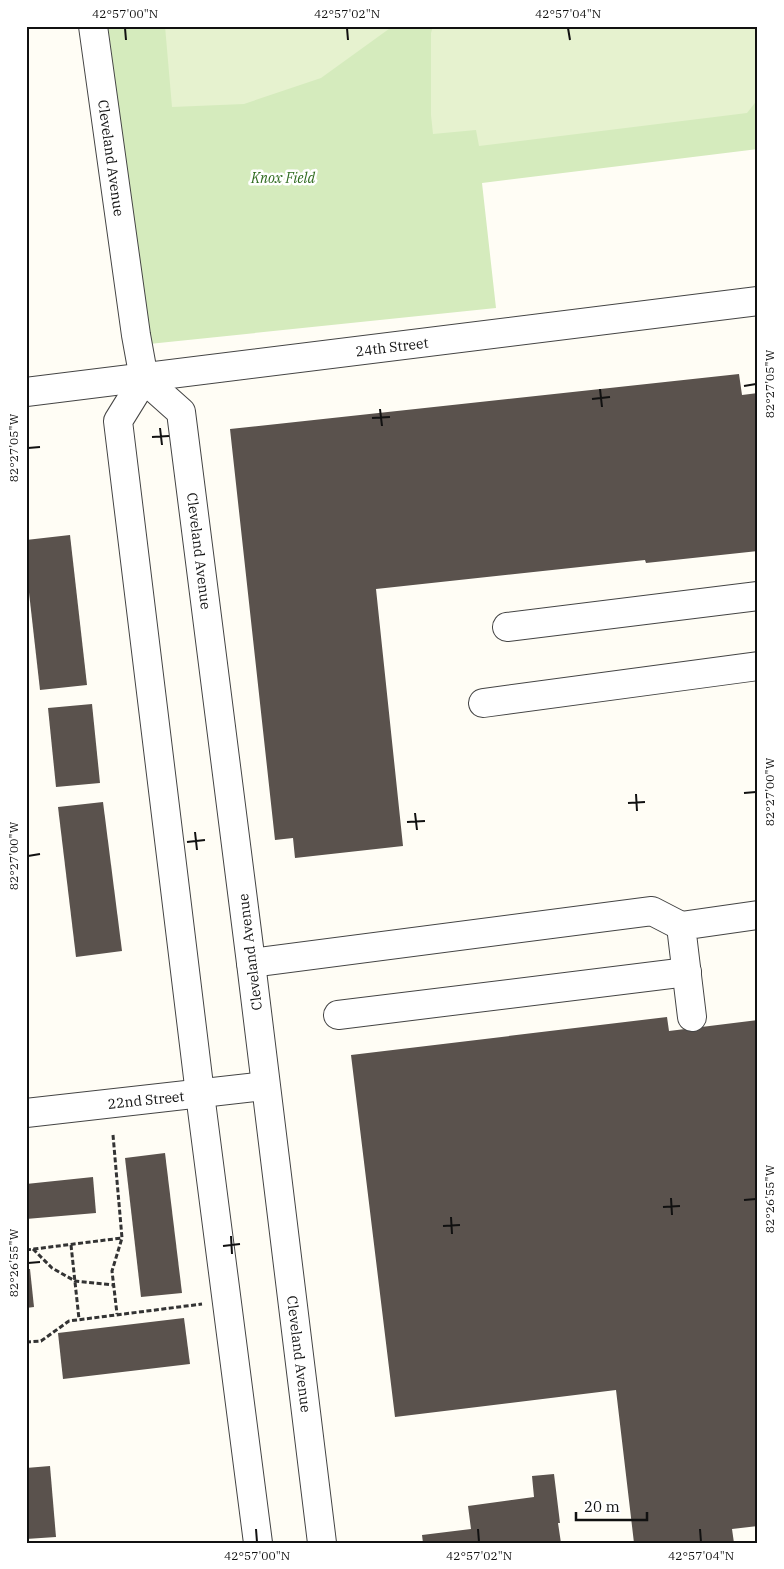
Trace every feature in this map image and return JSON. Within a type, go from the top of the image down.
[{"type":"street","name":"Cleveland Avenue","points":[[93,26],[136,335],[144,378],[181,412],[322,1543]]},
{"type":"street","name":"24th Street","points":[[26,392],[758,301]]},
{"type":"street","points":[[144,378],[118,421],[200,1094],[258,1543]]},
{"type":"street","points":[[507,627],[758,596]]},
{"type":"street","points":[[484,703],[758,666]]},
{"type":"street","points":[[251,963],[652,911],[681,926],[758,915]]},
{"type":"street","points":[[681,926],[692,1017]]},
{"type":"street","points":[[338,1015],[687,972]]},
{"type":"street","name":"22nd Street","points":[[26,1113],[266,1086]]},
{"type":"path","points":[[112,1136],[122,1238],[112,1271],[117,1314]]},
{"type":"path","points":[[26,1250],[122,1238]]},
{"type":"path","points":[[71,1245],[79,1319]]},
{"type":"path","points":[[34,1249],[52,1268],[75,1281],[114,1286]]},
{"type":"path","points":[[26,1342],[41,1341],[69,1320],[210,1303]]},
{"type":"green space","name":"Knox Field","points":[[108,26],[758,26],[758,149],[482,183],[496,308],[149,344]]},
{"type":"green space","points":[[165,26],[393,26],[321,78],[244,104],[172,107]]},
{"type":"green space","points":[[433,26],[757,26],[758,99],[747,113],[479,146],[476,130],[433,134],[431,115],[431,33]]},
{"type":"building","points":[[739,374],[742,395],[758,393],[758,551],[646,563],[645,560],[376,589],[403,846],[295,858],[293,838],[275,840],[230,429]]},
{"type":"building","points":[[70,535],[87,685],[40,690],[26,566],[26,540]]},
{"type":"building","points":[[92,704],[100,783],[56,787],[48,708]]},
{"type":"building","points":[[103,802],[122,951],[76,957],[58,807]]},
{"type":"building","points":[[667,1017],[669,1031],[758,1020],[758,1526],[732,1529],[734,1543],[634,1543],[616,1390],[395,1417],[351,1055]]},
{"type":"building","points":[[165,1153],[182,1293],[141,1297],[125,1158]]},
{"type":"building","points":[[93,1177],[96,1213],[26,1219],[26,1184]]},
{"type":"building","points":[[26,1269],[30,1269],[34,1307],[26,1308]]},
{"type":"building","points":[[184,1318],[190,1364],[63,1379],[58,1333]]},
{"type":"building","points":[[50,1466],[56,1537],[26,1539],[26,1468]]},
{"type":"building","points":[[554,1474],[561,1543],[423,1543],[422,1535],[471,1529],[468,1506],[534,1497],[532,1476]]}]
